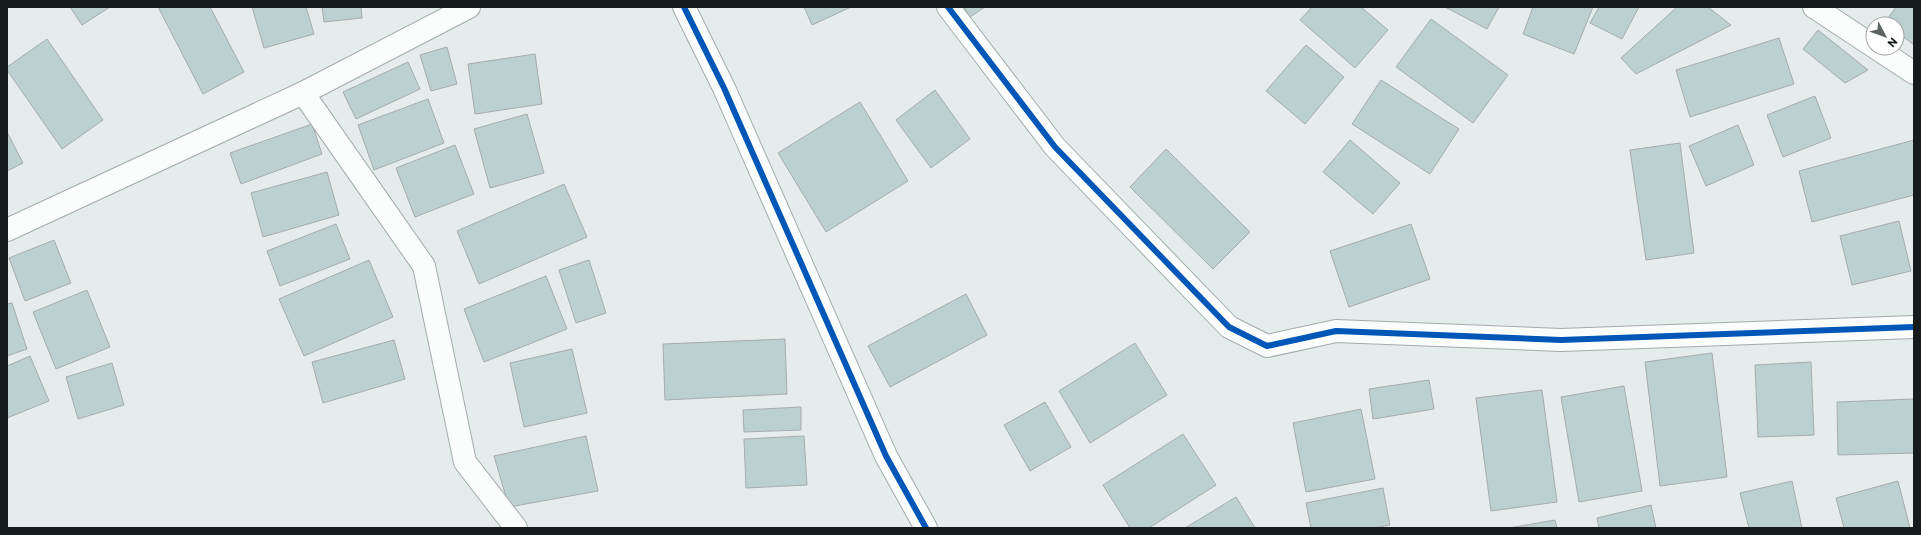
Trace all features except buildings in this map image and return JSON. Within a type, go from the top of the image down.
[{"type":"street","points":[[7,230],[303,93],[469,7]]},
{"type":"street","points":[[684,7],[724,88],[886,456],[926,528]]},
{"type":"street","points":[[948,7],[1055,147],[1229,327],[1267,346],[1336,331],[1561,340],[1914,327]]},
{"type":"street","points":[[1814,7],[1865,41]]},
{"type":"street","points":[[1888,56],[1914,73]]},
{"type":"street","points":[[303,93],[424,266],[465,462],[516,528]]},
{"type":"cycle path","points":[[684,7],[724,88],[886,456],[926,528]]},
{"type":"cycle path","points":[[948,7],[1055,147],[1229,327],[1267,346],[1336,331],[1561,340],[1914,327]]}]
